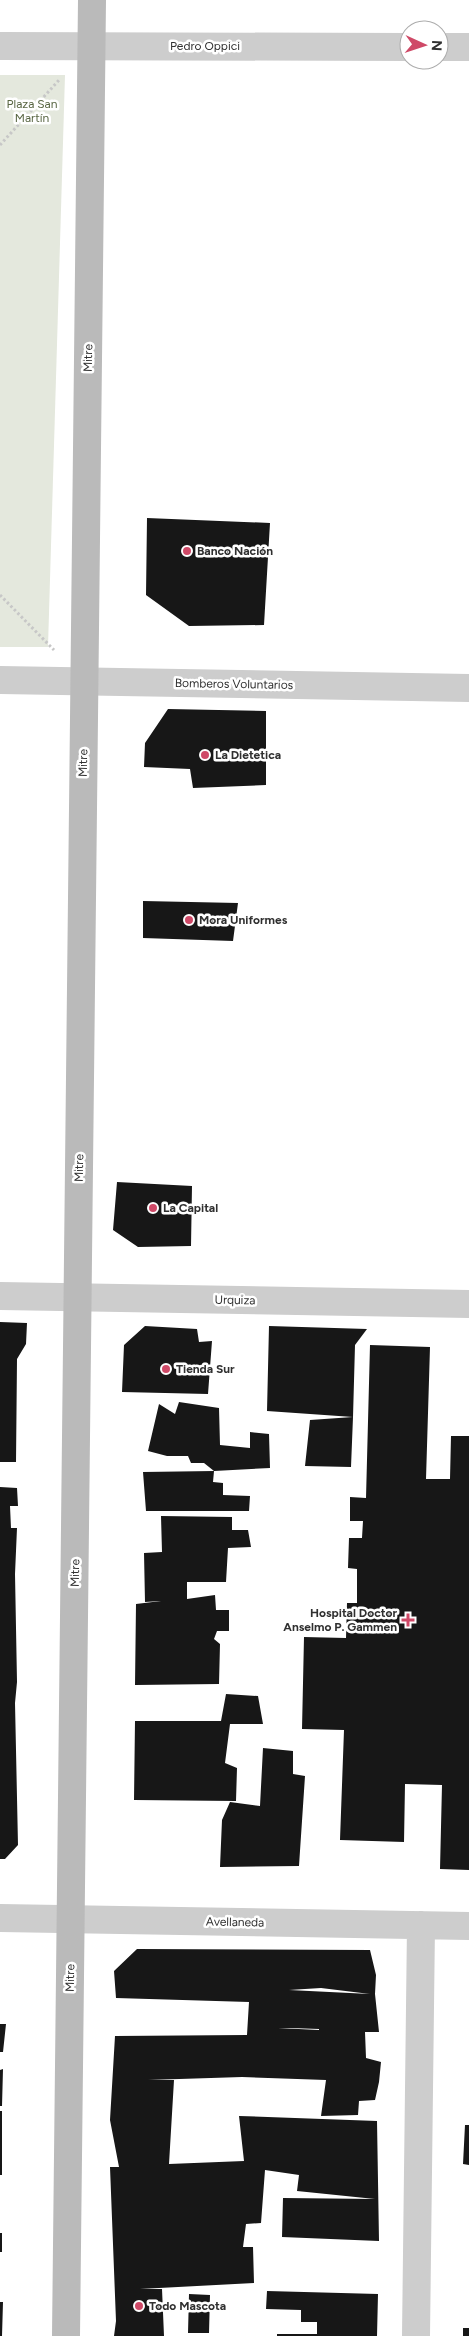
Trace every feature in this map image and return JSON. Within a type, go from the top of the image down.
[{"type":"street","name":"Mitre","points":[[66,2336],[92,0]]},
{"type":"street","name":"Pedro Oppici","points":[[0,46],[399,47]]},
{"type":"street","points":[[449,47],[469,47]]},
{"type":"street","name":"Bomberos Voluntarios","points":[[0,680],[469,688]]},
{"type":"street","name":"Urquiza","points":[[0,1296],[469,1304]]},
{"type":"street","name":"Avellaneda","points":[[0,1918],[469,1926]]},
{"type":"street","points":[[416,2336],[421,1925]]},
{"type":"path","points":[[0,145],[91,45]]},
{"type":"path","points":[[0,595],[84,682]]},
{"type":"green space","name":"Plaza San Martín","points":[[0,75],[65,75],[48,647],[0,647]]},
{"type":"building","points":[[147,518],[270,523],[264,625],[189,626],[146,595]]},
{"type":"building","name":"La Dietetica","points":[[168,709],[266,711],[266,785],[193,788],[190,769],[144,767],[145,743]]},
{"type":"building","name":"Mora Uniformes","points":[[143,901],[238,903],[233,941],[143,938]]},
{"type":"building","name":"La Capital","points":[[117,1182],[192,1186],[191,1246],[138,1247],[113,1230]]},
{"type":"building","points":[[0,1322],[27,1323],[26,1344],[17,1359],[16,1462],[0,1462]]},
{"type":"building","name":"Tienda Sur","points":[[145,1326],[197,1329],[199,1342],[212,1341],[208,1394],[122,1392],[124,1345]]},
{"type":"building","points":[[269,1326],[367,1329],[355,1345],[353,1417],[267,1411]]},
{"type":"building","name":"Hospital Doctor Anselmo P. Gammen","points":[[370,1345],[430,1347],[426,1479],[450,1479],[451,1436],[469,1436],[469,1870],[440,1869],[442,1785],[405,1784],[404,1842],[340,1840],[344,1730],[302,1729],[304,1637],[346,1638],[347,1603],[357,1603],[357,1569],[348,1568],[349,1538],[362,1538],[363,1521],[350,1521],[350,1497],[366,1498]]},
{"type":"building","points":[[179,1402],[219,1408],[220,1445],[250,1448],[250,1432],[269,1434],[270,1468],[214,1471],[204,1463],[191,1463],[188,1456],[167,1456],[148,1451],[159,1404],[175,1414]]},
{"type":"building","points":[[353,1417],[351,1467],[305,1466],[310,1420]]},
{"type":"building","points":[[214,1471],[213,1482],[223,1483],[223,1495],[250,1496],[249,1511],[146,1511],[143,1472]]},
{"type":"building","points":[[0,1487],[17,1488],[18,1506],[10,1506],[11,1528],[17,1528],[15,1574],[17,1682],[15,1703],[18,1845],[5,1859],[0,1859]]},
{"type":"building","points":[[161,1516],[232,1517],[232,1530],[248,1530],[251,1547],[228,1548],[226,1582],[187,1582],[187,1599],[215,1595],[216,1610],[229,1610],[229,1631],[217,1631],[214,1639],[220,1644],[219,1684],[135,1685],[136,1604],[161,1601],[145,1602],[144,1553],[162,1552]]},
{"type":"building","points":[[226,1694],[258,1696],[263,1724],[230,1724],[225,1763],[237,1768],[236,1801],[134,1800],[135,1721],[221,1721]]},
{"type":"building","points":[[263,1748],[293,1751],[293,1774],[305,1776],[299,1866],[220,1867],[222,1820],[230,1802],[260,1806]]},
{"type":"building","points":[[137,1949],[370,1950],[376,1975],[375,1994],[379,2032],[365,2032],[366,2058],[381,2062],[375,2100],[359,2101],[358,2115],[321,2116],[326,2080],[242,2077],[148,2080],[174,2080],[169,2164],[244,2161],[239,2116],[377,2121],[379,2241],[282,2237],[283,2198],[375,2199],[297,2191],[299,2175],[265,2170],[261,2223],[246,2224],[243,2247],[253,2247],[254,2283],[140,2289],[162,2289],[164,2336],[114,2336],[116,2321],[110,2167],[119,2167],[110,2120],[115,2036],[247,2035],[249,2002],[116,1998],[114,1971]],"holes":[[[321,1988],[370,1994],[289,1990]],[[278,2028],[319,2029],[319,2030]]]},
{"type":"building","points":[[0,2024],[6,2024],[3,2052],[0,2052]]},
{"type":"building","points":[[3,2069],[2,2106],[0,2106],[0,2070]]},
{"type":"building","points":[[0,2111],[2,2111],[2,2175],[0,2175]]},
{"type":"building","points":[[465,2125],[469,2125],[469,2165],[463,2164]]},
{"type":"building","points":[[0,2233],[2,2233],[2,2252],[0,2252]]},
{"type":"building","points":[[267,2291],[378,2294],[377,2336],[277,2336],[277,2334],[317,2334],[317,2322],[301,2322],[301,2310],[266,2309]]},
{"type":"building","points":[[189,2294],[210,2295],[209,2333],[188,2333]]},
{"type":"building","points":[[0,2302],[3,2302],[2,2336],[0,2336]]},
{"type":"building","points":[[463,2328],[469,2328],[469,2336],[463,2336]]},
{"type":"place","name":"Banco Nación","points":[[187,551]]},
{"type":"place","name":"La Dietetica","points":[[205,755]]},
{"type":"place","name":"Mora Uniformes","points":[[189,920]]},
{"type":"place","name":"La Capital","points":[[153,1208]]},
{"type":"place","name":"Tienda Sur","points":[[166,1369]]},
{"type":"place","name":"Hospital Doctor Anselmo P. Gammen","points":[[408,1620]]},
{"type":"place","name":"Todo Mascota","points":[[139,2306]]}]
